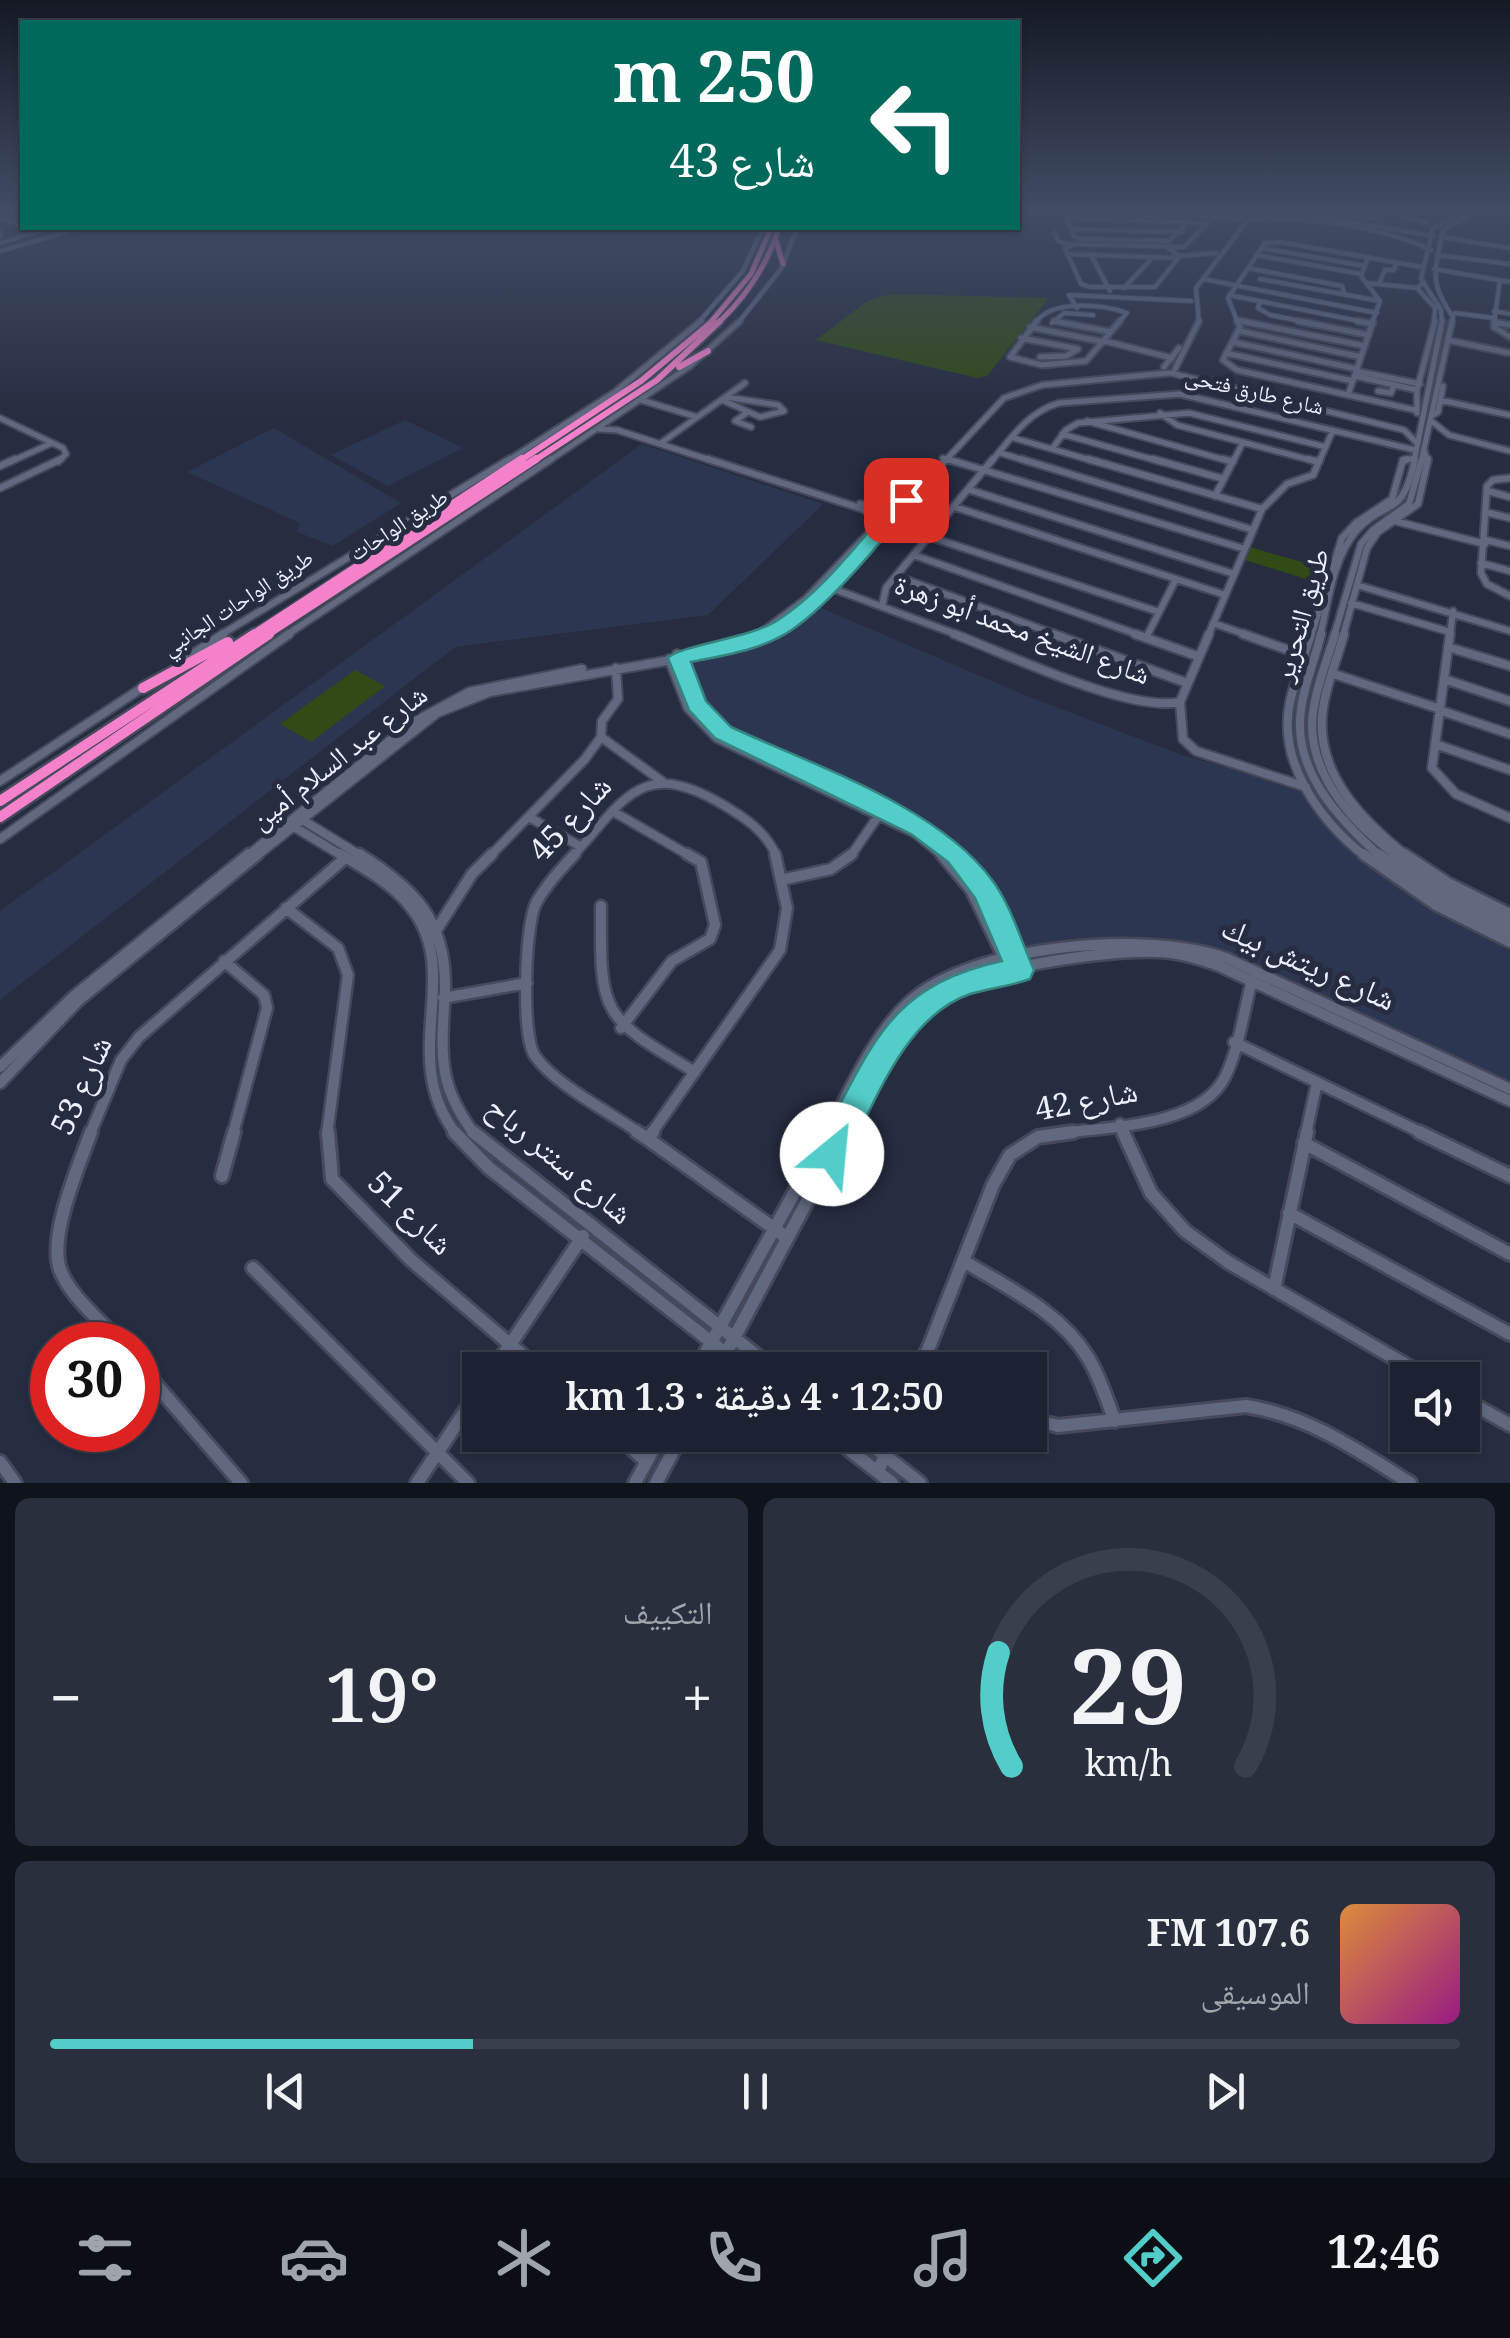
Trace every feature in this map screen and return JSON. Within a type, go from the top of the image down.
[{"type":"highway","name":"طريق الواحات","points":[[522,464],[641,381],[696,337],[730,302],[744,281]]},
{"type":"highway","name":"طريق الواحات","points":[[0,801],[269,622],[657,380],[706,338],[755,281]]},
{"type":"highway","points":[[657,380],[708,352]]},
{"type":"highway","points":[[641,381],[654,362]]},
{"type":"highway","name":"طريق الواحات","points":[[0,818],[508,473]]},
{"type":"highway","points":[[142,688],[269,622]]},
{"type":"street","name":"طريق الواحات الجانبي","points":[[2,779],[576,415],[688,334],[735,281]]},
{"type":"street","points":[[0,839],[259,654],[708,352],[748,312],[770,281]]},
{"type":"street","points":[[1081,281],[1083,286],[1124,288],[1155,287],[1160,281]]},
{"type":"street","points":[[1105,281],[1113,296]]},
{"type":"street","points":[[1124,288],[1130,281]]},
{"type":"street","points":[[1169,368],[1196,321],[1190,290],[1197,281]]},
{"type":"street","points":[[1169,368],[1200,322],[1194,291],[1201,281]]},
{"type":"street","points":[[1215,281],[1377,312]]},
{"type":"street","points":[[1239,281],[1228,303],[1240,331],[1223,360],[1238,370],[1375,400],[1419,416]]},
{"type":"street","points":[[1272,281],[1380,301]]},
{"type":"street","points":[[1317,281],[1342,286],[1345,295]]},
{"type":"street","points":[[1366,283],[1399,281]]},
{"type":"street","points":[[1422,281],[1447,332],[1510,352]]},
{"type":"street","points":[[1423,281],[1438,305],[1447,332]]},
{"type":"street","points":[[1434,281],[1447,332]]},
{"type":"street","points":[[1500,281],[1495,329],[1510,337]]},
{"type":"street","points":[[1366,283],[1380,301]]},
{"type":"street","points":[[1498,291],[1510,293]]},
{"type":"street","points":[[1074,300],[1127,313],[1091,358],[1080,363],[1033,365],[1013,360],[1008,354],[1047,310],[1074,300],[1113,296],[1192,303]]},
{"type":"street","points":[[1229,296],[1373,324]]},
{"type":"street","points":[[1074,300],[1192,303]]},
{"type":"street","points":[[1348,394],[1380,301]]},
{"type":"street","points":[[1496,301],[1510,304]]},
{"type":"street","points":[[1260,302],[1258,308],[1270,315],[1370,335]]},
{"type":"street","points":[[1430,302],[1438,305]]},
{"type":"street","points":[[1084,327],[1098,308]]},
{"type":"street","points":[[1046,330],[1064,314],[1093,315]]},
{"type":"street","points":[[1419,416],[1422,374],[1447,332],[1510,314]]},
{"type":"street","points":[[1494,317],[1510,325]]},
{"type":"street","points":[[1238,320],[1366,346]]},
{"type":"street","points":[[1054,321],[1111,332]]},
{"type":"street","points":[[1030,327],[1141,352],[1169,368],[1403,428],[1429,456],[1420,500],[1412,512],[1381,530],[1358,566],[1353,603],[1321,722]]},
{"type":"street","points":[[1240,331],[1362,357]]},
{"type":"street","name":"طريق التحرير","points":[[1447,332],[1432,369],[1431,418],[1419,448],[1407,508],[1368,532],[1320,684],[1312,731],[1316,754],[1333,788],[1354,817],[1426,878],[1510,918]]},
{"type":"street","name":"طريق التحرير","points":[[1447,332],[1442,377],[1419,416],[1414,473],[1400,501],[1360,528],[1326,599],[1300,716],[1300,739],[1308,764],[1332,806],[1360,836],[1438,896],[1510,931]]},
{"type":"street","points":[[1021,338],[1078,349]]},
{"type":"street","points":[[1040,357],[1066,356],[1086,338]]},
{"type":"street","points":[[1233,342],[1382,382],[1419,387]]},
{"type":"street","points":[[1033,365],[1051,344]]},
{"type":"street","points":[[1226,352],[1419,387]]},
{"type":"street","name":"شارع عبد السلام أمين","points":[[294,821],[450,706],[503,688],[738,642],[778,624],[1004,398],[1033,387],[1169,368]]},
{"type":"street","points":[[1422,374],[1432,369]]},
{"type":"street","points":[[1375,400],[1382,382]]},
{"type":"street","points":[[666,443],[747,384]]},
{"type":"street","points":[[1378,391],[1391,393],[1394,384]]},
{"type":"street","name":"شارع طارق فتحى","points":[[882,606],[883,594],[896,576],[1031,416],[1050,406],[1158,394],[1204,398],[1419,448],[1447,439],[1510,452]]},
{"type":"street","points":[[1433,396],[1510,415]]},
{"type":"street","points":[[726,399],[784,409],[766,420],[738,403]]},
{"type":"street","points":[[666,443],[726,399]]},
{"type":"street","points":[[641,400],[697,417]]},
{"type":"street","points":[[748,412],[736,421],[751,427]]},
{"type":"street","points":[[1160,413],[1177,424],[1319,462]]},
{"type":"street","points":[[1052,448],[1071,426],[1160,413],[1200,415],[1326,447]]},
{"type":"street","points":[[1403,428],[1419,416]]},
{"type":"street","points":[[0,418],[66,451],[62,458],[0,488]]},
{"type":"street","points":[[1431,418],[1442,432]]},
{"type":"street","points":[[612,419],[666,443]]},
{"type":"street","points":[[1087,421],[1233,462]]},
{"type":"street","points":[[595,430],[613,428],[666,443],[872,510],[899,500]]},
{"type":"street","points":[[1014,438],[1262,509],[1287,484],[1314,475],[1333,430]]},
{"type":"street","points":[[1447,439],[1436,434],[1442,432],[1510,452]]},
{"type":"street","points":[[1062,434],[1224,479]]},
{"type":"street","points":[[1216,496],[1243,442]]},
{"type":"street","points":[[0,466],[52,443]]},
{"type":"street","points":[[1419,448],[1404,460],[1392,499],[1348,530],[1335,558],[1326,599],[1285,726],[1294,764],[1306,786],[1348,840],[1394,879],[1453,916],[1510,942]]},
{"type":"street","points":[[1001,453],[1254,530]]},
{"type":"street","points":[[942,458],[1245,550]]},
{"type":"street","name":"شارع عبد السلام أمين","points":[[0,1067],[75,999],[410,724],[469,692],[501,682],[732,648],[774,632],[805,610],[942,458]]},
{"type":"street","points":[[1510,478],[1494,480],[1488,491],[1489,513],[1481,563],[1481,576],[1486,584],[1510,596]]},
{"type":"street","points":[[970,490],[1234,574]]},
{"type":"street","points":[[1488,491],[1510,497]]},
{"type":"street","points":[[955,507],[1225,595]]},
{"type":"street","name":"شارع الشيخ محمد أبو زهرة","points":[[826,586],[1141,703],[1162,706],[1180,702],[1196,656],[1262,509]]},
{"type":"street","points":[[872,510],[873,528]]},
{"type":"street","points":[[1489,513],[1510,518]]},
{"type":"street","points":[[1395,521],[1510,546]]},
{"type":"street","points":[[1368,532],[1381,530]]},
{"type":"street","points":[[930,536],[1159,612]]},
{"type":"street","points":[[1335,558],[1346,553]]},
{"type":"street","points":[[914,555],[1196,656]]},
{"type":"street","points":[[1481,563],[1510,570]]},
{"type":"street","points":[[896,576],[1186,683]]},
{"type":"street","points":[[1147,637],[1176,579]]},
{"type":"street","points":[[1357,583],[1510,630]]},
{"type":"street","points":[[1342,606],[1353,603],[1450,632]]},
{"type":"street","points":[[1453,612],[1432,768],[1445,786],[1468,801],[1510,818]]},
{"type":"street","points":[[1213,623],[1305,656]]},
{"type":"street","points":[[1448,647],[1510,666]]},
{"type":"street","points":[[673,656],[688,708],[716,738],[880,813],[927,841],[959,871],[1013,965]]},
{"type":"street","points":[[437,930],[472,874],[601,737],[602,721],[618,699],[616,668]]},
{"type":"street","points":[[1334,674],[1510,734]]},
{"type":"street","points":[[1444,679],[1510,701]]},
{"type":"street","points":[[1309,681],[1320,684]]},
{"type":"street","points":[[1306,692],[1318,696]]},
{"type":"street","points":[[1180,702],[1184,719],[1181,732],[1188,746],[1306,786]]},
{"type":"street","points":[[1314,710],[1321,722],[1330,766],[1351,802],[1374,827],[1432,874],[1510,918]]},
{"type":"street","points":[[1285,726],[1300,716]]},
{"type":"street","points":[[601,737],[663,782],[681,785],[758,828],[773,850],[788,922],[780,950],[648,1139]]},
{"type":"street","points":[[1435,744],[1510,770]]},
{"type":"street","name":"شارع 45","points":[[663,782],[635,791],[550,881],[535,905],[529,932],[529,1041],[538,1061],[786,1237]]},
{"type":"street","points":[[614,812],[696,857],[704,868],[714,925],[710,939],[672,961],[621,1028]]},
{"type":"street","points":[[781,880],[818,876],[841,867],[858,852],[880,813]]},
{"type":"street","points":[[529,817],[580,848]]},
{"type":"street","name":"شارع سنتر رباح","points":[[294,821],[344,859],[363,865],[397,892],[420,920],[432,956],[437,999]]},
{"type":"street","name":"شارع سنتر رباح","points":[[294,821],[410,891],[437,930],[445,968],[427,1067],[442,1119],[465,1148],[752,1352]]},
{"type":"street","name":"شارع 53","points":[[103,1322],[59,1267],[58,1230],[121,1060],[150,1024],[344,859]]},
{"type":"street","points":[[601,906],[601,993],[621,1028],[695,1072]]},
{"type":"street","name":"شارع 51","points":[[286,908],[338,948],[348,975],[327,1136],[332,1179],[411,1260],[518,1352]]},
{"type":"street","name":"شارع ريتش بيك","points":[[706,1352],[894,1016],[944,978],[1013,965],[1154,952],[1203,960],[1253,976],[1510,1089]]},
{"type":"street","points":[[222,1176],[268,1008],[264,995],[224,961]]},
{"type":"street","name":"شارع ريتش بيك","points":[[727,1352],[881,1061],[910,1019],[948,990],[1013,965]]},
{"type":"street","name":"شارع ريتش بيك","points":[[1253,976],[1510,1101]]},
{"type":"street","name":"شارع 42","points":[[927,1352],[993,1185],[1010,1156],[1038,1137],[1181,1114],[1204,1105],[1220,1088],[1253,976]]},
{"type":"street","points":[[437,999],[528,982]]},
{"type":"street","name":"شارع عبد السلام أمين","points":[[0,1082],[75,999]]},
{"type":"street","points":[[1234,1042],[1510,1176]]},
{"type":"street","points":[[1274,1288],[1316,1082]]},
{"type":"street","points":[[1120,1124],[1151,1193],[1166,1213],[1206,1248],[1401,1362]]},
{"type":"street","points":[[1304,1144],[1510,1254]]},
{"type":"street","points":[[1290,1213],[1510,1334]]},
{"type":"street","points":[[505,1352],[585,1234]]},
{"type":"street","name":"شارع سنتر رباح","points":[[585,1234],[725,1352]]},
{"type":"street","points":[[964,1261],[1051,1317],[1076,1340],[1095,1372],[1115,1421]]},
{"type":"street","points":[[254,1268],[468,1483]]},
{"type":"street","points":[[160,1390],[240,1483]]},
{"type":"street","points":[[1047,1423],[1058,1426],[1246,1406],[1269,1408],[1316,1425],[1410,1483]]},
{"type":"street","points":[[1480,1408],[1510,1425]]},
{"type":"street","points":[[417,1483],[462,1415]]},
{"type":"street","points":[[636,1452],[646,1461]]},
{"type":"street","points":[[634,1483],[651,1452]]},
{"type":"street","points":[[656,1483],[673,1452]]},
{"type":"street","points":[[852,1452],[892,1483]]},
{"type":"street","points":[[881,1452],[920,1483]]},
{"type":"street","points":[[878,1472],[886,1452]]},
{"type":"street","points":[[0,1462],[16,1483]]},
{"type":"shaded area","points":[[405,420],[463,448],[388,486],[331,455]]},
{"type":"shaded area","points":[[274,428],[401,503],[333,546],[297,532],[300,523],[187,472]]},
{"type":"shaded area","points":[[642,444],[823,504],[708,615],[455,647],[0,1000],[0,911]]},
{"type":"shaded area","points":[[807,602],[1022,694],[1179,754],[1334,798],[1363,834],[1387,855],[1510,927],[1510,1095],[1230,964],[1200,955],[1176,949],[1013,965],[988,907],[954,858],[906,824],[730,741],[714,730],[692,704],[673,656],[743,643],[780,625]]},
{"type":"green space","points":[[892,294],[1049,298],[987,376],[977,378],[816,340],[869,300]]},
{"type":"green space","points":[[1249,547],[1316,566],[1312,581],[1245,560]]},
{"type":"green space","points":[[355,670],[385,686],[311,742],[280,724]]},
{"type":"route","points":[[832,1154],[881,1061],[910,1019],[934,998],[964,982],[1020,970],[986,891],[957,854],[920,826],[723,732],[696,705],[678,658],[747,644],[785,626],[805,610],[906,500]]}]
